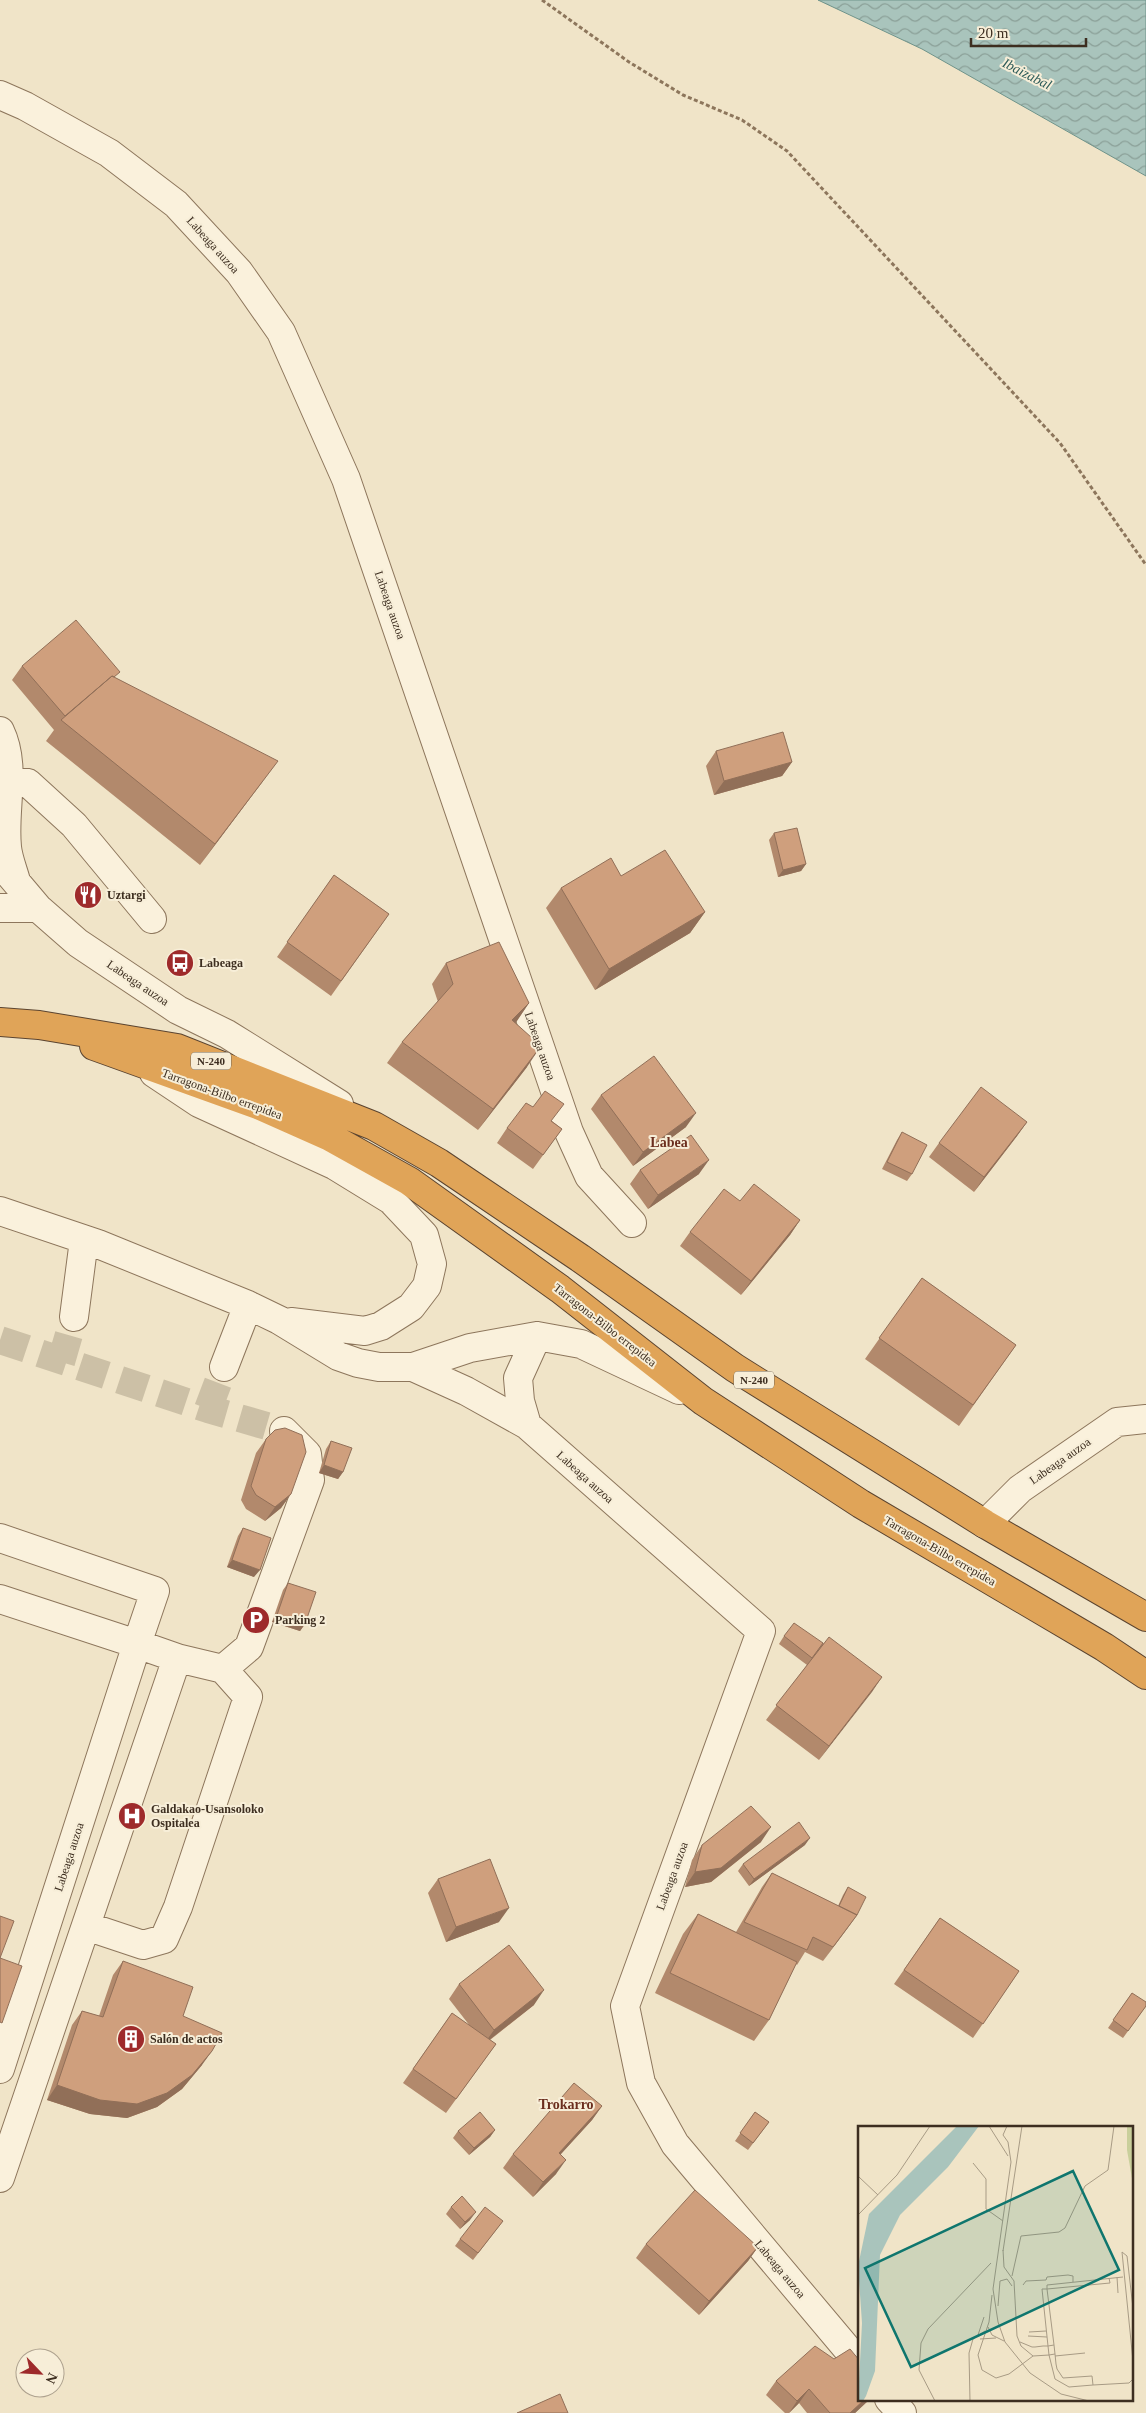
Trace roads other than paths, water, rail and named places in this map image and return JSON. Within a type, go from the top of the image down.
[{"type":"highway","name":"Tarragona-Bilbo errepidea","points":[[0,1022],[39,1025],[177,1048],[374,1126],[455,1173],[580,1258],[735,1368],[985,1524],[1146,1617]]},
{"type":"highway","name":"Tarragona-Bilbo errepidea","points":[[39,1025],[138,1063],[258,1104],[330,1138],[409,1180],[560,1289],[704,1401],[861,1504],[1104,1647],[1146,1675]]},
{"type":"street","name":"Labeaga auzoa","points":[[0,95],[25,106],[109,153],[176,204],[239,272],[281,332],[346,479],[569,1132],[589,1176],[632,1223]]},
{"type":"street","name":"Labeaga auzoa","points":[[0,731],[5,742],[4,780],[7,848],[17,884]]},
{"type":"street","points":[[4,780],[28,783],[74,825],[152,920]]},
{"type":"street","name":"Labeaga auzoa","points":[[0,863],[38,908],[78,943],[178,1010],[227,1034],[374,1126]]},
{"type":"street","points":[[0,908],[38,908]]},
{"type":"street","points":[[138,1063],[199,1103],[334,1165],[391,1200],[424,1235],[432,1264],[427,1286],[411,1307],[381,1326],[365,1332],[279,1320]]},
{"type":"street","points":[[0,1211],[84,1240],[248,1306],[279,1320],[338,1356],[358,1363],[379,1367],[413,1368],[470,1348],[537,1336],[581,1344],[704,1401]]},
{"type":"street","points":[[74,1317],[84,1240]]},
{"type":"street","points":[[224,1367],[248,1306]]},
{"type":"street","points":[[527,1425],[520,1402],[518,1378],[537,1336]]},
{"type":"street","points":[[413,1368],[466,1391],[527,1425]]},
{"type":"street","name":"Labeaga auzoa","points":[[985,1524],[1020,1489],[1117,1422],[1146,1419]]},
{"type":"street","name":"Labeaga auzoa","points":[[527,1425],[761,1631],[625,2006],[640,2083],[675,2144],[858,2362]]},
{"type":"street","points":[[223,1669],[248,1647],[310,1480],[308,1454],[284,1431]]},
{"type":"street","name":"Labeaga auzoa","points":[[0,1538],[155,1591],[0,2069]]},
{"type":"street","points":[[0,1599],[177,1658],[223,1669],[248,1697],[178,1907],[164,1939],[143,1945],[86,1926]]},
{"type":"street","points":[[0,2178],[177,1658]]},
{"type":"street","points":[[890,2400],[902,2413]]},
{"type":"water","name":"Ibaizabal","points":[[818,0],[1146,0],[1146,176],[922,49]]},
{"type":"tunnel","points":[[61,1362],[74,1317]]},
{"type":"tunnel","points":[[0,1340],[208,1409],[284,1431]]},
{"type":"tunnel","points":[[208,1409],[224,1367]]},
{"type":"place","name":"Uztargi","points":[[88,895]]},
{"type":"place","name":"Labeaga","points":[[180,963]]},
{"type":"place","name":"Parking 2","points":[[256,1620]]},
{"type":"place","name":"Galdakao-Usansoloko Ospitalea","points":[[132,1816]]},
{"type":"place","name":"Salón de actos","points":[[131,2039]]},
{"type":"district","name":"Labea","points":[[669,1142]]},
{"type":"district","name":"Trokarro","points":[[566,2104]]}]
